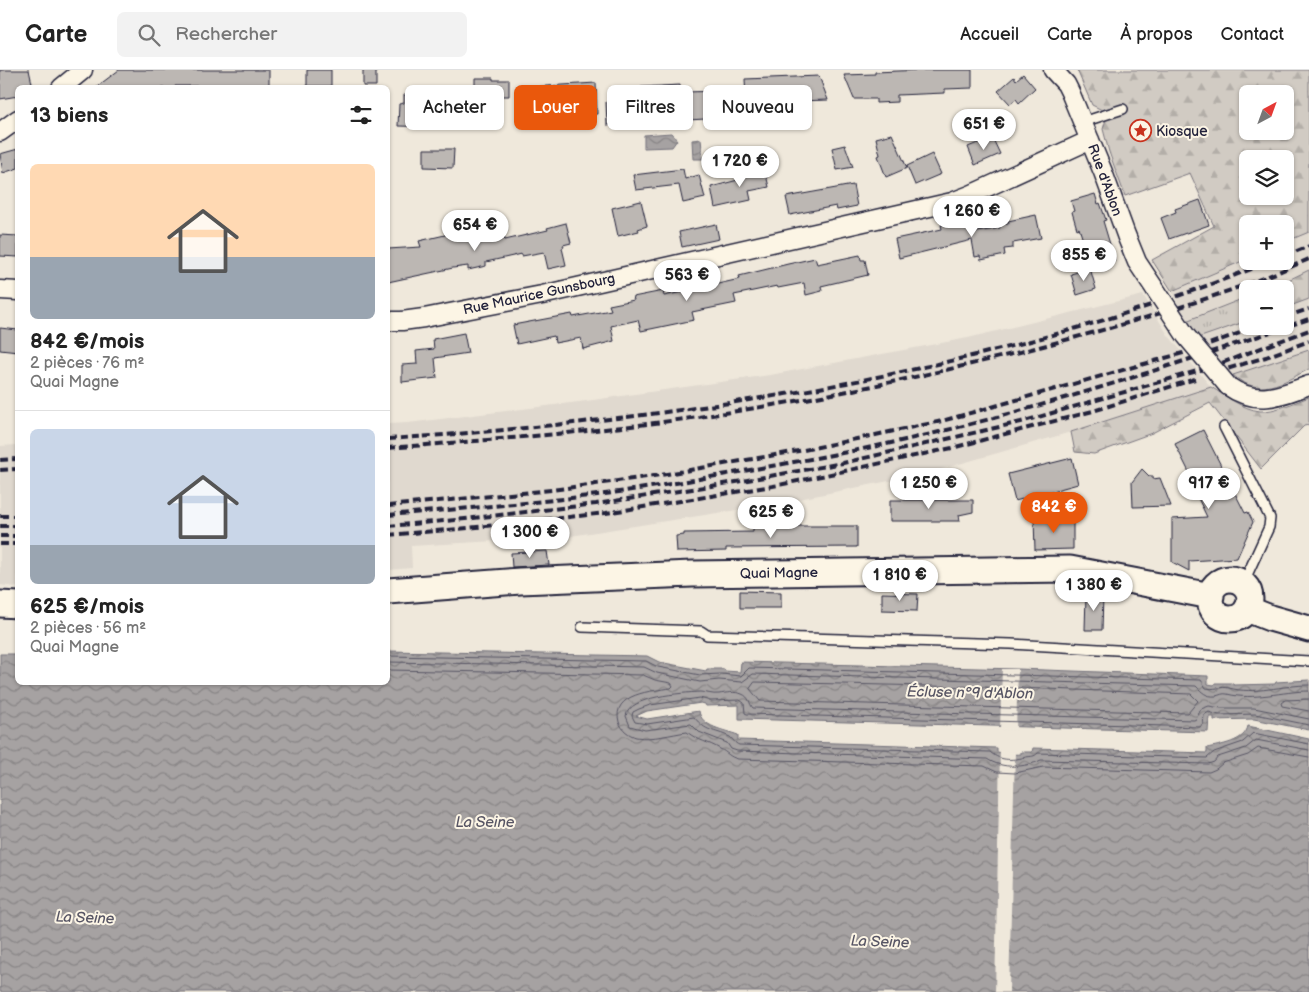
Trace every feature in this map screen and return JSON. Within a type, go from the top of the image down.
[{"type":"main road","name":"Quai Magne","points":[[396,590],[520,581],[692,574],[1070,569],[1211,596]]},
{"type":"main road","points":[[1232,579],[1243,584],[1250,595],[1250,602],[1248,609],[1239,617],[1227,618],[1221,616],[1212,608],[1212,590],[1221,582],[1232,579]]},
{"type":"main road","points":[[0,604],[15,605]]},
{"type":"main road","points":[[1248,609],[1309,630]]},
{"type":"street","points":[[65,85],[83,70]]},
{"type":"street","name":"Rue d'Ablon","points":[[1054,70],[1066,84],[1083,122],[1137,262],[1186,336],[1228,386],[1242,394],[1256,398],[1269,398],[1309,385]]},
{"type":"street","points":[[0,132],[15,121]]},
{"type":"street","name":"Rue Maurice Gunsbourg","points":[[390,320],[402,321],[424,318],[542,295],[952,202],[978,192],[1090,140]]},
{"type":"street","points":[[0,290],[15,291]]},
{"type":"lane","points":[[1083,122],[1123,108]]},
{"type":"lane","points":[[1224,427],[1270,518],[1269,528],[1243,584]]},
{"type":"lane","points":[[582,627],[701,631],[706,634],[1030,645],[1309,661]]},
{"type":"shaded area","points":[[1309,232],[1309,270],[1288,280],[1239,280],[1239,300],[1186,321],[1172,291],[1239,262],[1239,270],[1294,270],[1294,238]]},
{"type":"shaded area","points":[[1143,295],[1168,335],[1211,387],[1071,432],[924,474],[774,504],[564,537],[411,546],[412,568],[390,570],[390,424],[586,401],[770,375],[968,338]]},
{"type":"shaded area","points":[[1309,299],[1309,350],[1233,375],[1198,338],[1239,324],[1239,335],[1294,335],[1294,305]]},
{"type":"shaded area","points":[[15,445],[15,587],[0,585],[0,446]]},
{"type":"green space","points":[[1077,70],[1309,70],[1309,232],[1294,238],[1294,215],[1239,215],[1239,262],[1172,291],[1152,260],[1214,226],[1190,173],[1125,196],[1103,129],[1108,113],[1092,105]]},
{"type":"green space","points":[[1309,270],[1309,299],[1294,305],[1294,280],[1288,280]]},
{"type":"green space","points":[[1239,300],[1239,324],[1198,338],[1186,321]]},
{"type":"green space","points":[[1309,350],[1309,369],[1271,386],[1252,386],[1242,382],[1233,375]]},
{"type":"green space","points":[[1211,387],[1241,405],[1260,411],[1278,408],[1309,397],[1309,425],[1304,426],[1261,469],[1210,403],[1152,433],[1094,454],[1075,452],[1071,432]]},
{"type":"water","points":[[671,133],[677,140],[672,147],[644,148],[644,135]]},
{"type":"water","points":[[701,139],[703,159],[693,159],[692,140]]},
{"type":"water","name":"La Seine","points":[[390,651],[647,656],[659,662],[706,671],[707,669],[724,669],[725,671],[740,672],[741,662],[1208,676],[1208,684],[1214,685],[1215,683],[1231,683],[1234,685],[1275,684],[1276,682],[1309,680],[1309,730],[1254,719],[1214,720],[1214,717],[1209,717],[1208,732],[739,719],[739,705],[706,706],[701,703],[647,711],[636,716],[647,719],[699,711],[704,721],[738,735],[738,740],[997,748],[997,752],[1014,754],[1032,752],[1033,748],[1207,753],[1207,748],[1225,744],[1242,736],[1248,726],[1309,739],[1309,992],[0,992],[0,654],[15,654],[15,685],[390,685]]},
{"type":"pier","points":[[1002,669],[1018,669],[1016,730],[1000,729]]},
{"type":"pier","points":[[1000,750],[1015,752],[1009,992],[995,992]]},
{"type":"building","points":[[0,70],[29,70],[32,85],[15,85],[15,96],[0,99]]},
{"type":"building","points":[[119,70],[269,70],[269,85],[99,85]]},
{"type":"building","points":[[307,70],[331,70],[331,85],[307,85]]},
{"type":"building","points":[[363,70],[376,70],[376,85],[363,85]]},
{"type":"building","points":[[972,70],[972,88],[945,89],[945,93],[897,95],[897,102],[876,103],[876,99],[854,99],[844,75],[875,74],[875,72]]},
{"type":"building","points":[[1023,74],[1035,88],[1019,103],[1016,99],[1010,104],[998,91],[1014,77],[1016,80]]},
{"type":"building","points":[[819,76],[828,100],[812,100],[812,85],[745,85],[745,79]]},
{"type":"building","points":[[475,78],[509,80],[509,96],[504,96],[504,85],[475,85]]},
{"type":"building","points":[[596,83],[596,85],[563,85]]},
{"type":"building","points":[[693,92],[703,92],[703,119],[693,120]]},
{"type":"building","points":[[405,95],[405,126],[398,126],[399,104],[404,103]]},
{"type":"building","points":[[892,134],[907,168],[886,177],[878,156],[880,155],[876,138]]},
{"type":"building","points":[[992,137],[1000,154],[975,165],[968,147]]},
{"type":"building","points":[[845,145],[853,167],[837,170],[832,148]]},
{"type":"building","points":[[424,149],[454,149],[453,168],[424,167]]},
{"type":"building","points":[[15,150],[15,169],[3,173],[0,154]]},
{"type":"building","points":[[932,154],[941,174],[915,185],[907,166]]},
{"type":"building","points":[[764,167],[769,187],[749,191],[751,200],[715,208],[711,187],[738,180],[736,173]]},
{"type":"building","points":[[683,169],[685,179],[699,175],[705,198],[683,203],[679,185],[636,190],[633,175]]},
{"type":"building","points":[[853,185],[857,206],[837,210],[836,206],[790,215],[786,197]]},
{"type":"building","points":[[1095,194],[1106,220],[1103,221],[1115,261],[1092,268],[1079,228],[1077,229],[1071,201]]},
{"type":"building","points":[[1200,200],[1209,225],[1169,239],[1161,218],[1176,212],[1175,209]]},
{"type":"building","points":[[641,201],[647,226],[638,229],[639,231],[618,236],[612,208]]},
{"type":"building","points":[[1036,215],[1041,238],[1013,243],[1013,248],[1004,249],[1005,255],[981,260],[980,256],[975,257],[972,240],[899,258],[895,239],[942,229],[941,225],[963,220],[969,220],[972,233],[1000,228],[999,224]]},
{"type":"building","points":[[566,223],[571,243],[563,245],[564,247],[562,248],[566,265],[548,269],[544,252],[522,256],[522,254],[486,262],[486,266],[468,270],[468,266],[453,268],[390,282],[390,249],[421,247],[419,241],[470,228],[472,239],[503,232],[505,240],[548,230],[547,228]]},
{"type":"building","points":[[716,224],[719,239],[682,247],[679,232]]},
{"type":"building","points":[[0,235],[15,236],[15,257],[0,256]]},
{"type":"building","points":[[860,255],[861,260],[865,260],[868,275],[821,286],[822,291],[806,295],[804,283],[778,288],[777,286],[734,295],[736,303],[692,312],[694,320],[641,331],[638,320],[611,326],[614,341],[583,349],[581,338],[555,343],[554,336],[517,344],[513,325],[572,314],[573,317],[611,310],[609,305],[634,300],[633,297],[663,291],[664,296],[740,279],[739,276],[815,258],[817,264]]},
{"type":"building","points":[[1090,268],[1096,289],[1077,295],[1071,274]]},
{"type":"building","points":[[0,328],[15,330],[15,352],[0,350]]},
{"type":"building","points":[[464,333],[468,353],[435,358],[437,378],[402,382],[402,365],[417,364],[416,351],[434,349],[433,339]]},
{"type":"building","points":[[1203,430],[1245,513],[1248,512],[1253,522],[1237,558],[1189,561],[1189,571],[1172,562],[1172,519],[1207,517],[1196,494],[1199,492],[1175,444]]},
{"type":"building","points":[[1072,458],[1078,484],[1015,501],[1008,474]]},
{"type":"building","points":[[1142,469],[1149,476],[1153,476],[1153,479],[1160,478],[1171,506],[1133,507],[1132,482]]},
{"type":"building","points":[[890,500],[973,500],[973,512],[959,515],[960,521],[890,521]]},
{"type":"building","points":[[1073,518],[1073,549],[1035,550],[1034,519]]},
{"type":"building","points":[[857,526],[857,547],[726,548],[726,551],[677,552],[676,536],[684,535],[684,533],[753,532],[753,527]]},
{"type":"building","points":[[547,551],[549,565],[512,567],[511,553]]},
{"type":"building","points":[[740,591],[781,592],[781,608],[740,608]]},
{"type":"building","points":[[882,593],[918,594],[917,611],[882,610]]},
{"type":"building","points":[[1086,595],[1103,595],[1102,630],[1085,630]]},
{"type":"railway","points":[[1294,252],[1309,246]]},
{"type":"railway","points":[[390,448],[550,435],[647,424],[796,401],[896,381],[1111,328],[1211,297],[1309,259]]},
{"type":"railway","points":[[390,439],[612,419],[725,404],[837,385],[948,362],[1057,334],[1165,300],[1247,270]]},
{"type":"railway","points":[[1294,314],[1309,309]]},
{"type":"railway","points":[[390,515],[605,494],[718,476],[880,445],[1000,416],[1089,391],[1309,319]]},
{"type":"railway","points":[[390,526],[596,504],[843,463],[1021,422],[1211,367],[1309,330]]},
{"type":"railway","points":[[390,506],[552,490],[661,475],[804,450],[942,421],[1183,353],[1239,333]]},
{"type":"railway","points":[[1217,372],[1309,341]]},
{"type":"railway","points":[[390,535],[606,513],[779,485],[952,448],[1093,411],[1195,379]]},
{"type":"railway","points":[[0,460],[15,459]]},
{"type":"railway","points":[[0,470],[15,469]]},
{"type":"railway","points":[[0,516],[15,516]]},
{"type":"railway","points":[[0,526],[15,526]]},
{"type":"railway","points":[[0,536],[15,536]]},
{"type":"railway","points":[[0,544],[15,544]]},
{"type":"place","name":"Kiosque","points":[[1140,131]]},
{"type":"water label","name":"Écluse n°9 d'Ablon","points":[[970,693]]}]
